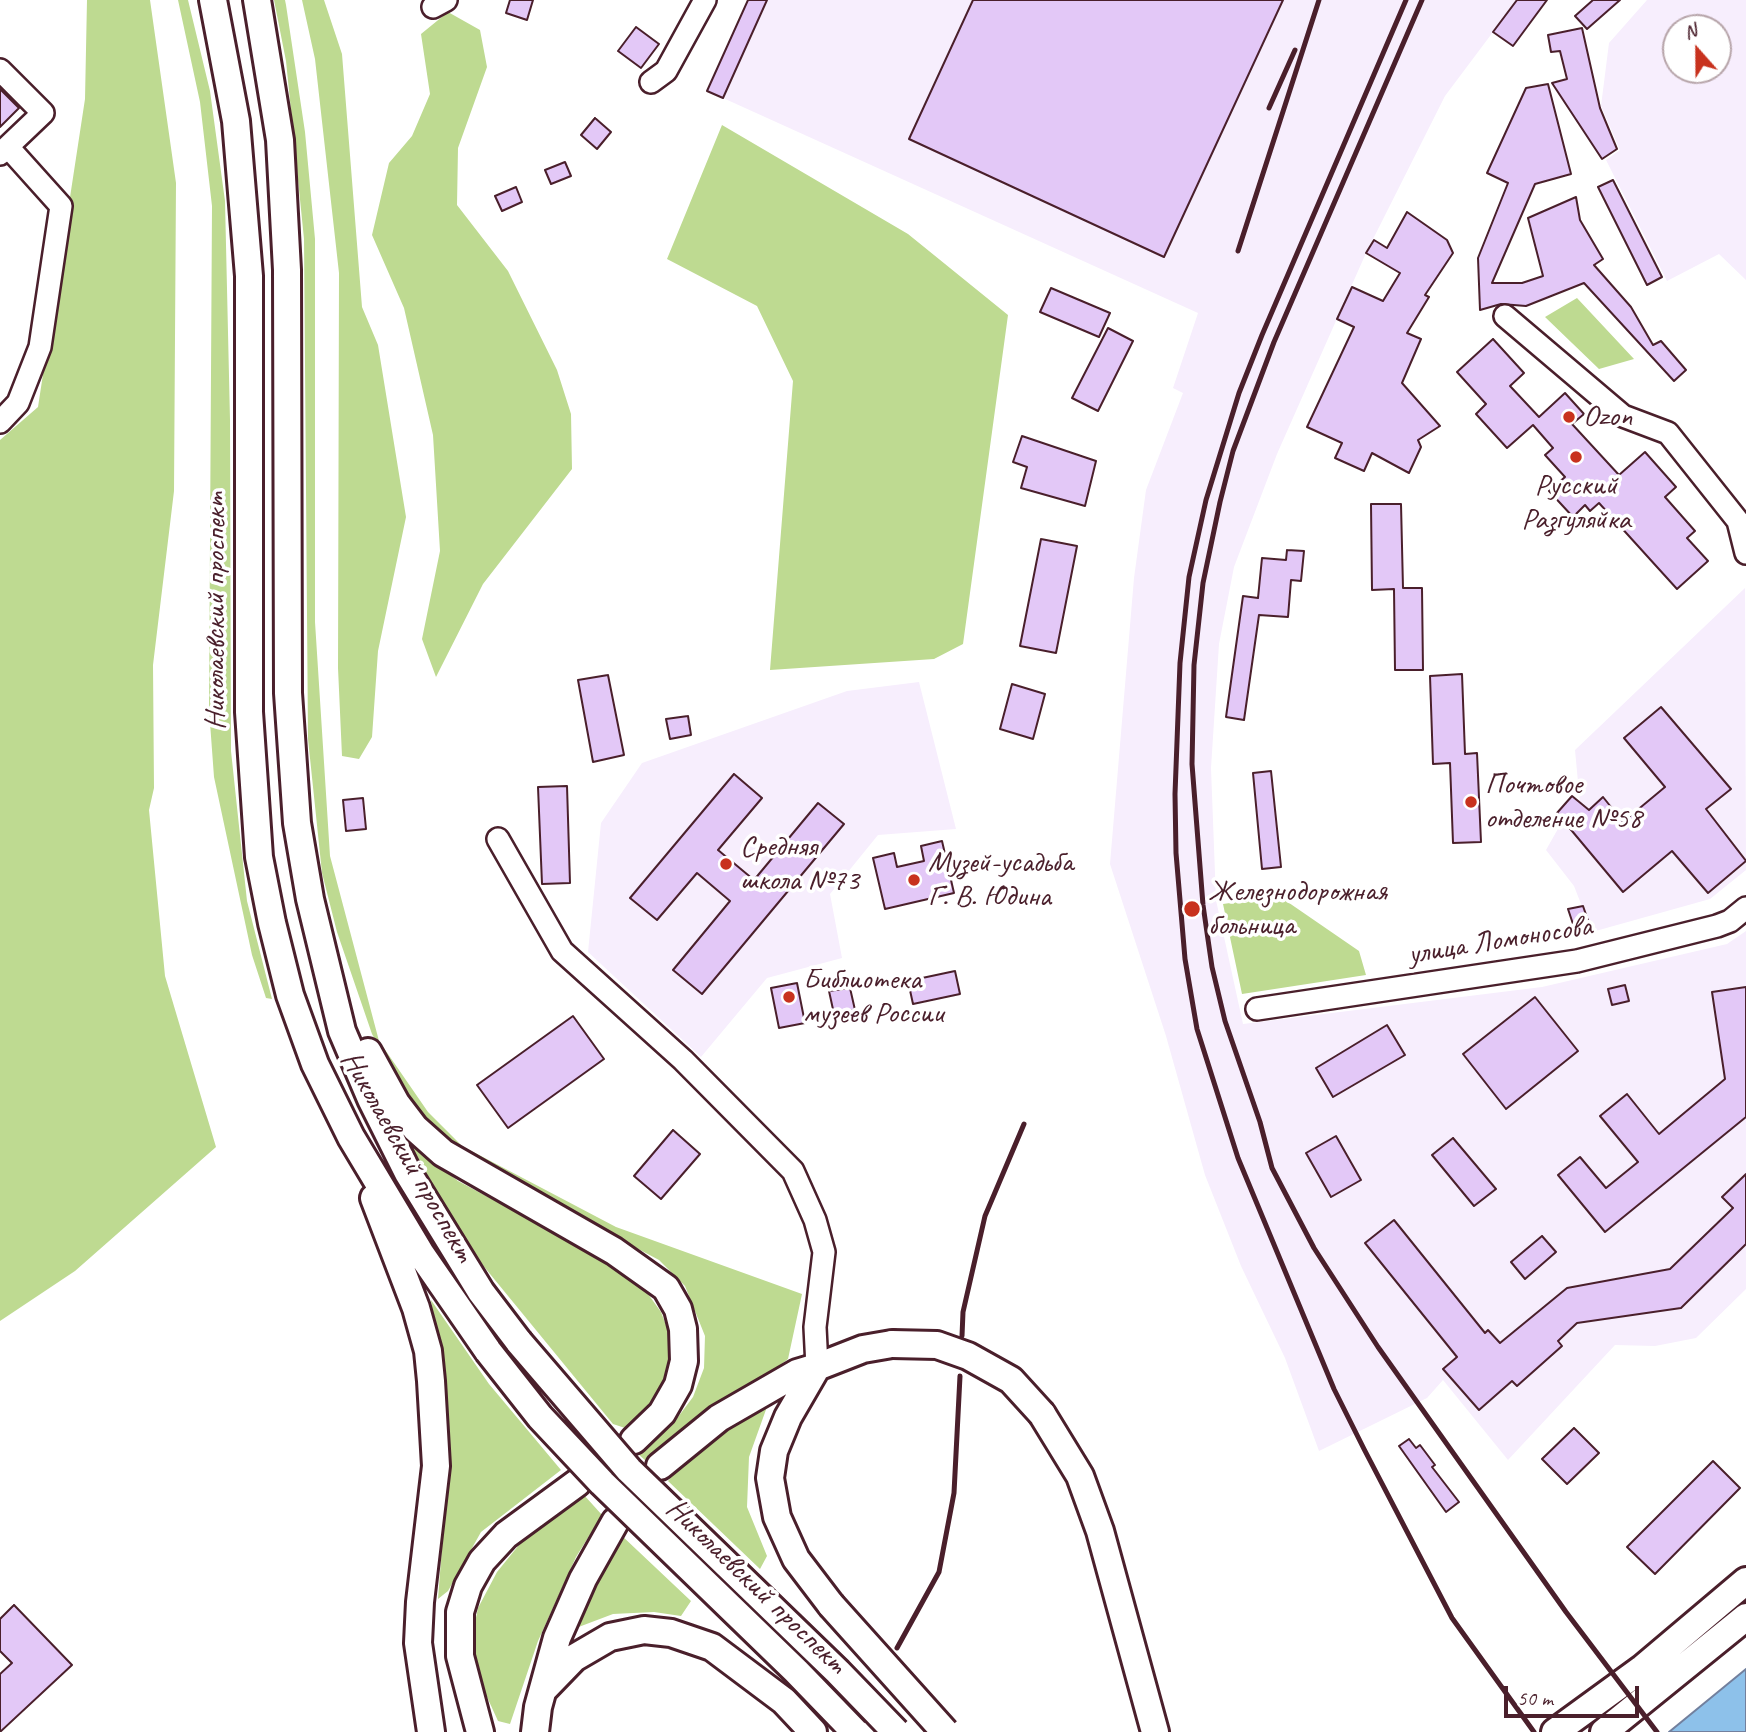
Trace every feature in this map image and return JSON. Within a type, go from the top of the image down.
[{"type":"main road","name":"Николаевский проспект","points":[[213,0],[236,121],[250,276],[249,712],[259,857],[290,995],[315,1064],[351,1137],[421,1254],[488,1351],[540,1418],[602,1483],[786,1661],[855,1732]]},
{"type":"main road","name":"Николаевский проспект","points":[[257,0],[280,140],[287,270],[288,693],[292,774],[297,823],[325,970],[352,1058],[408,1173],[481,1292],[519,1342],[629,1470],[838,1672],[896,1732]]},
{"type":"main road","points":[[325,970],[383,1081],[415,1128],[443,1153],[481,1178],[604,1245],[666,1288],[678,1310],[683,1329],[684,1360],[678,1385],[662,1413],[634,1440]]},
{"type":"main road","points":[[351,1137],[416,1308],[428,1351],[436,1466],[420,1602],[418,1643],[429,1725]]},
{"type":"main road","points":[[660,1466],[719,1418],[797,1373],[863,1349],[892,1344],[937,1345],[968,1356],[1011,1380],[1042,1414],[1080,1476],[1100,1531],[1154,1732]]},
{"type":"main road","points":[[817,1367],[788,1417],[774,1451],[770,1478],[777,1517],[796,1559],[831,1605],[945,1732]]},
{"type":"main road","points":[[480,1732],[460,1657],[460,1612],[468,1586],[482,1561],[506,1535],[577,1483]]},
{"type":"main road","points":[[535,1727],[556,1638],[583,1579],[615,1522]]},
{"type":"main road","points":[[1555,1732],[1643,1668],[1746,1581]]},
{"type":"main road","points":[[1604,1732],[1746,1617]]},
{"type":"main road","points":[[544,1689],[574,1658],[610,1637],[644,1630],[688,1636],[712,1647],[783,1701],[813,1732]]},
{"type":"street","points":[[651,82],[666,71],[705,0]]},
{"type":"street","points":[[0,70],[43,113],[4,151],[61,206],[40,347],[18,403],[0,422]]},
{"type":"street","points":[[1505,316],[1623,416],[1668,433],[1738,521],[1746,553]]},
{"type":"street","points":[[498,839],[562,951],[682,1060],[793,1171],[815,1220],[824,1252],[815,1327],[817,1367]]},
{"type":"street","name":"улица Ломоносова","points":[[1257,1009],[1577,961],[1717,926],[1730,921],[1746,908]]},
{"type":"shaded area","points":[[767,0],[1517,0],[1445,96],[1366,253],[1277,454],[1234,567],[1219,644],[1211,768],[1216,900],[1243,1024],[1542,987],[1727,944],[1746,931],[1746,1289],[1696,1338],[1655,1346],[1615,1345],[1508,1460],[1443,1380],[1427,1398],[1319,1451],[1285,1358],[1241,1266],[1205,1175],[1166,1036],[1110,864],[1134,578],[1146,490],[1183,393],[1173,388],[1198,313],[723,98]]},
{"type":"shaded area","points":[[1647,0],[1746,0],[1746,280],[1719,254],[1667,281],[1606,160],[1620,150],[1601,106],[1609,43]]},
{"type":"shaded area","points":[[1745,588],[1746,870],[1710,899],[1592,932],[1574,886],[1546,850],[1559,827],[1580,803],[1575,750]]},
{"type":"shaded area","name":"Средняя школа №73","points":[[919,682],[956,829],[878,835],[830,894],[842,958],[767,978],[701,1057],[588,952],[601,823],[642,763],[847,691]]},
{"type":"green space","points":[[87,0],[150,0],[176,183],[174,491],[153,665],[154,788],[149,810],[165,976],[216,1147],[75,1271],[0,1321],[0,440],[38,407],[85,99]]},
{"type":"green space","points":[[178,0],[188,0],[210,91],[225,201],[230,420],[231,751],[247,901],[272,999],[266,998],[252,955],[214,777],[209,709],[212,206],[200,102]]},
{"type":"green space","points":[[274,0],[285,0],[286,5],[305,132],[315,239],[315,622],[330,856],[379,1041],[428,1112],[462,1146],[616,1227],[802,1294],[788,1359],[766,1376],[697,1418],[646,1461],[638,1454],[672,1425],[693,1397],[704,1368],[705,1336],[685,1286],[659,1260],[471,1160],[431,1125],[394,1075],[372,1034],[337,932],[322,873],[308,739],[304,239],[286,61]]},
{"type":"green space","points":[[302,0],[324,0],[342,54],[362,307],[378,345],[406,517],[378,651],[372,737],[359,759],[342,756],[338,668],[339,273],[315,59]]},
{"type":"green space","points":[[448,12],[480,30],[487,67],[458,148],[457,205],[508,271],[557,370],[571,414],[572,469],[483,584],[436,677],[422,639],[440,551],[433,435],[404,308],[372,235],[389,163],[412,136],[430,94],[421,34]]},
{"type":"green space","points":[[722,125],[908,234],[1008,315],[963,644],[934,659],[770,670],[793,381],[757,306],[667,259]]},
{"type":"green space","points":[[1577,298],[1634,359],[1599,369],[1545,317]]},
{"type":"green space","points":[[1279,896],[1359,951],[1366,975],[1242,994],[1223,904]]},
{"type":"green space","points":[[408,1141],[458,1181],[625,1270],[643,1287],[661,1312],[671,1338],[668,1369],[656,1397],[625,1428],[613,1424],[472,1252]]},
{"type":"green space","points":[[431,1300],[489,1384],[561,1470],[481,1532],[448,1591],[438,1599],[447,1482],[446,1430]]},
{"type":"green space","points":[[768,1404],[749,1457],[747,1507],[767,1556],[760,1569],[668,1481],[685,1461],[734,1423]]},
{"type":"green space","points":[[584,1495],[602,1515],[576,1557],[538,1641],[510,1724],[498,1721],[477,1675],[471,1642],[478,1608],[497,1572],[523,1540],[546,1519]]},
{"type":"green space","points":[[620,1534],[691,1601],[681,1616],[654,1612],[613,1614],[576,1628]]},
{"type":"water","points":[[1746,1669],[1746,1732],[1669,1732]]},
{"type":"building","points":[[510,0],[533,0],[527,20],[506,13]]},
{"type":"building","points":[[748,0],[767,0],[723,98],[707,91]]},
{"type":"building","points":[[973,0],[1283,0],[1164,257],[909,139]]},
{"type":"building","points":[[1517,0],[1547,0],[1513,46],[1493,32]]},
{"type":"building","points":[[1593,0],[1620,0],[1587,29],[1575,16]]},
{"type":"building","points":[[636,27],[659,44],[641,68],[618,51]]},
{"type":"building","points":[[1582,28],[1600,108],[1617,149],[1602,159],[1552,83],[1567,79],[1560,51],[1551,52],[1548,35]]},
{"type":"building","points":[[1548,84],[1571,174],[1535,184],[1492,283],[1522,283],[1543,276],[1528,218],[1576,197],[1580,220],[1603,259],[1594,265],[1631,307],[1653,345],[1661,341],[1686,370],[1674,381],[1584,283],[1526,306],[1501,304],[1480,310],[1478,258],[1508,183],[1487,173],[1526,88]]},
{"type":"building","points":[[0,89],[19,108],[0,127]]},
{"type":"building","points":[[595,118],[611,132],[597,149],[581,135]]},
{"type":"building","points":[[565,162],[571,176],[551,184],[545,170]]},
{"type":"building","points":[[1613,180],[1662,277],[1647,285],[1598,187]]},
{"type":"building","points":[[516,187],[522,202],[502,211],[495,196]]},
{"type":"building","points":[[1407,212],[1447,240],[1453,253],[1425,295],[1429,297],[1407,333],[1421,339],[1402,383],[1440,426],[1418,440],[1421,447],[1409,473],[1372,453],[1364,471],[1335,458],[1342,443],[1307,427],[1354,327],[1337,319],[1352,287],[1383,301],[1400,273],[1366,253],[1374,240],[1387,248]]},
{"type":"building","points":[[1051,288],[1110,313],[1099,337],[1040,312]]},
{"type":"building","points":[[1108,328],[1133,341],[1098,411],[1072,398]]},
{"type":"building","points":[[1493,339],[1524,373],[1510,386],[1539,417],[1565,393],[1584,414],[1572,424],[1619,475],[1645,452],[1676,487],[1665,497],[1695,531],[1687,538],[1708,561],[1677,589],[1599,503],[1590,511],[1585,505],[1573,517],[1549,491],[1565,477],[1545,455],[1553,448],[1533,425],[1507,448],[1476,414],[1486,404],[1457,372]]},
{"type":"building","points":[[1022,436],[1096,461],[1085,506],[1021,488],[1027,467],[1013,462]]},
{"type":"building","points":[[1371,504],[1401,504],[1403,588],[1422,588],[1423,670],[1395,670],[1394,589],[1372,590]]},
{"type":"building","points":[[1041,539],[1077,546],[1056,653],[1020,646]]},
{"type":"building","points":[[1287,550],[1304,551],[1301,581],[1291,580],[1288,617],[1259,615],[1244,720],[1226,717],[1243,596],[1258,598],[1262,558],[1286,560]]},
{"type":"building","points":[[1462,674],[1465,754],[1477,753],[1481,842],[1453,843],[1450,763],[1433,764],[1430,676]]},
{"type":"building","points":[[608,675],[624,755],[593,762],[578,680]]},
{"type":"building","points":[[1012,684],[1045,694],[1033,739],[1000,729]]},
{"type":"building","points":[[1661,707],[1731,789],[1706,809],[1746,861],[1708,893],[1672,851],[1623,892],[1557,813],[1572,796],[1589,810],[1603,797],[1623,822],[1665,787],[1624,738]]},
{"type":"building","points":[[688,716],[691,735],[670,739],[666,719]]},
{"type":"building","points":[[1271,771],[1281,867],[1262,869],[1253,773]]},
{"type":"building","points":[[734,774],[762,798],[718,850],[754,880],[818,803],[844,824],[702,994],[673,970],[730,901],[697,873],[657,920],[630,898]]},
{"type":"building","points":[[567,786],[570,883],[542,884],[538,787]]},
{"type":"building","points":[[363,798],[366,829],[346,831],[343,800]]},
{"type":"building","name":"Музей-усадьба Г. В. Юдина","points":[[942,841],[954,893],[885,909],[873,858],[894,853],[897,867],[924,861],[921,846]]},
{"type":"building","points":[[1583,906],[1592,932],[1577,936],[1568,909]]},
{"type":"building","points":[[955,971],[960,994],[913,1004],[908,981]]},
{"type":"building","points":[[797,983],[805,1023],[779,1028],[771,988]]},
{"type":"building","points":[[1625,985],[1629,1001],[1612,1005],[1608,989]]},
{"type":"building","points":[[1746,987],[1746,1117],[1605,1232],[1558,1175],[1580,1157],[1606,1188],[1638,1162],[1600,1116],[1627,1094],[1659,1134],[1725,1079],[1712,992]]},
{"type":"building","points":[[850,988],[855,1010],[834,1014],[829,991]]},
{"type":"building","points":[[1535,997],[1578,1051],[1506,1109],[1463,1054]]},
{"type":"building","points":[[573,1016],[604,1059],[508,1128],[477,1085]]},
{"type":"building","points":[[1387,1025],[1405,1055],[1333,1097],[1316,1068]]},
{"type":"building","points":[[673,1130],[700,1154],[661,1199],[634,1176]]},
{"type":"building","points":[[1336,1136],[1361,1180],[1331,1197],[1306,1153]]},
{"type":"building","points":[[1453,1138],[1496,1189],[1474,1206],[1432,1155]]},
{"type":"building","points":[[1746,1174],[1746,1244],[1681,1308],[1577,1323],[1558,1341],[1562,1346],[1517,1386],[1512,1381],[1479,1410],[1443,1369],[1457,1357],[1365,1243],[1394,1220],[1485,1333],[1488,1330],[1500,1343],[1567,1288],[1670,1269],[1733,1208],[1722,1197]]},
{"type":"building","points":[[1542,1236],[1556,1252],[1525,1279],[1511,1262]]},
{"type":"building","points":[[1574,1428],[1599,1453],[1567,1484],[1542,1459]]},
{"type":"building","points":[[1409,1439],[1416,1448],[1420,1445],[1435,1465],[1432,1467],[1459,1502],[1446,1512],[1399,1446]]},
{"type":"building","points":[[1713,1461],[1740,1488],[1655,1574],[1627,1547]]},
{"type":"building","points":[[14,1605],[72,1665],[0,1732],[0,1674],[12,1663],[0,1651],[0,1619]]},
{"type":"railway","points":[[1238,251],[1319,0]]},
{"type":"railway","points":[[1406,0],[1262,335],[1239,393],[1206,500],[1189,577],[1180,663],[1175,794],[1176,853],[1185,959],[1197,1029],[1238,1158],[1334,1389],[1364,1449],[1452,1618],[1534,1732]]},
{"type":"railway","points":[[1422,0],[1274,342],[1233,451],[1220,502],[1203,583],[1194,665],[1192,764],[1203,905],[1212,967],[1225,1021],[1260,1122],[1272,1168],[1314,1248],[1378,1347],[1566,1612],[1657,1732]]},
{"type":"railway","points":[[1269,108],[1295,50]]},
{"type":"railway","points":[[962,1336],[963,1312],[985,1216],[1024,1124]]},
{"type":"railway","points":[[897,1648],[939,1572],[954,1493],[960,1376]]},
{"type":"place","name":"Ozon","points":[[1569,417]]},
{"type":"place","name":"Русский Разгуляйка","points":[[1576,457]]},
{"type":"place","name":"Почтовое отделение №58","points":[[1471,802]]},
{"type":"place","name":"Средняя школа №73","points":[[726,864]]},
{"type":"place","name":"Музей-усадьба Г. В. Юдина","points":[[914,880]]},
{"type":"place","name":"Железнодорожная больница","points":[[1192,909]]},
{"type":"place","name":"Библиотека музеев России","points":[[789,997]]}]
